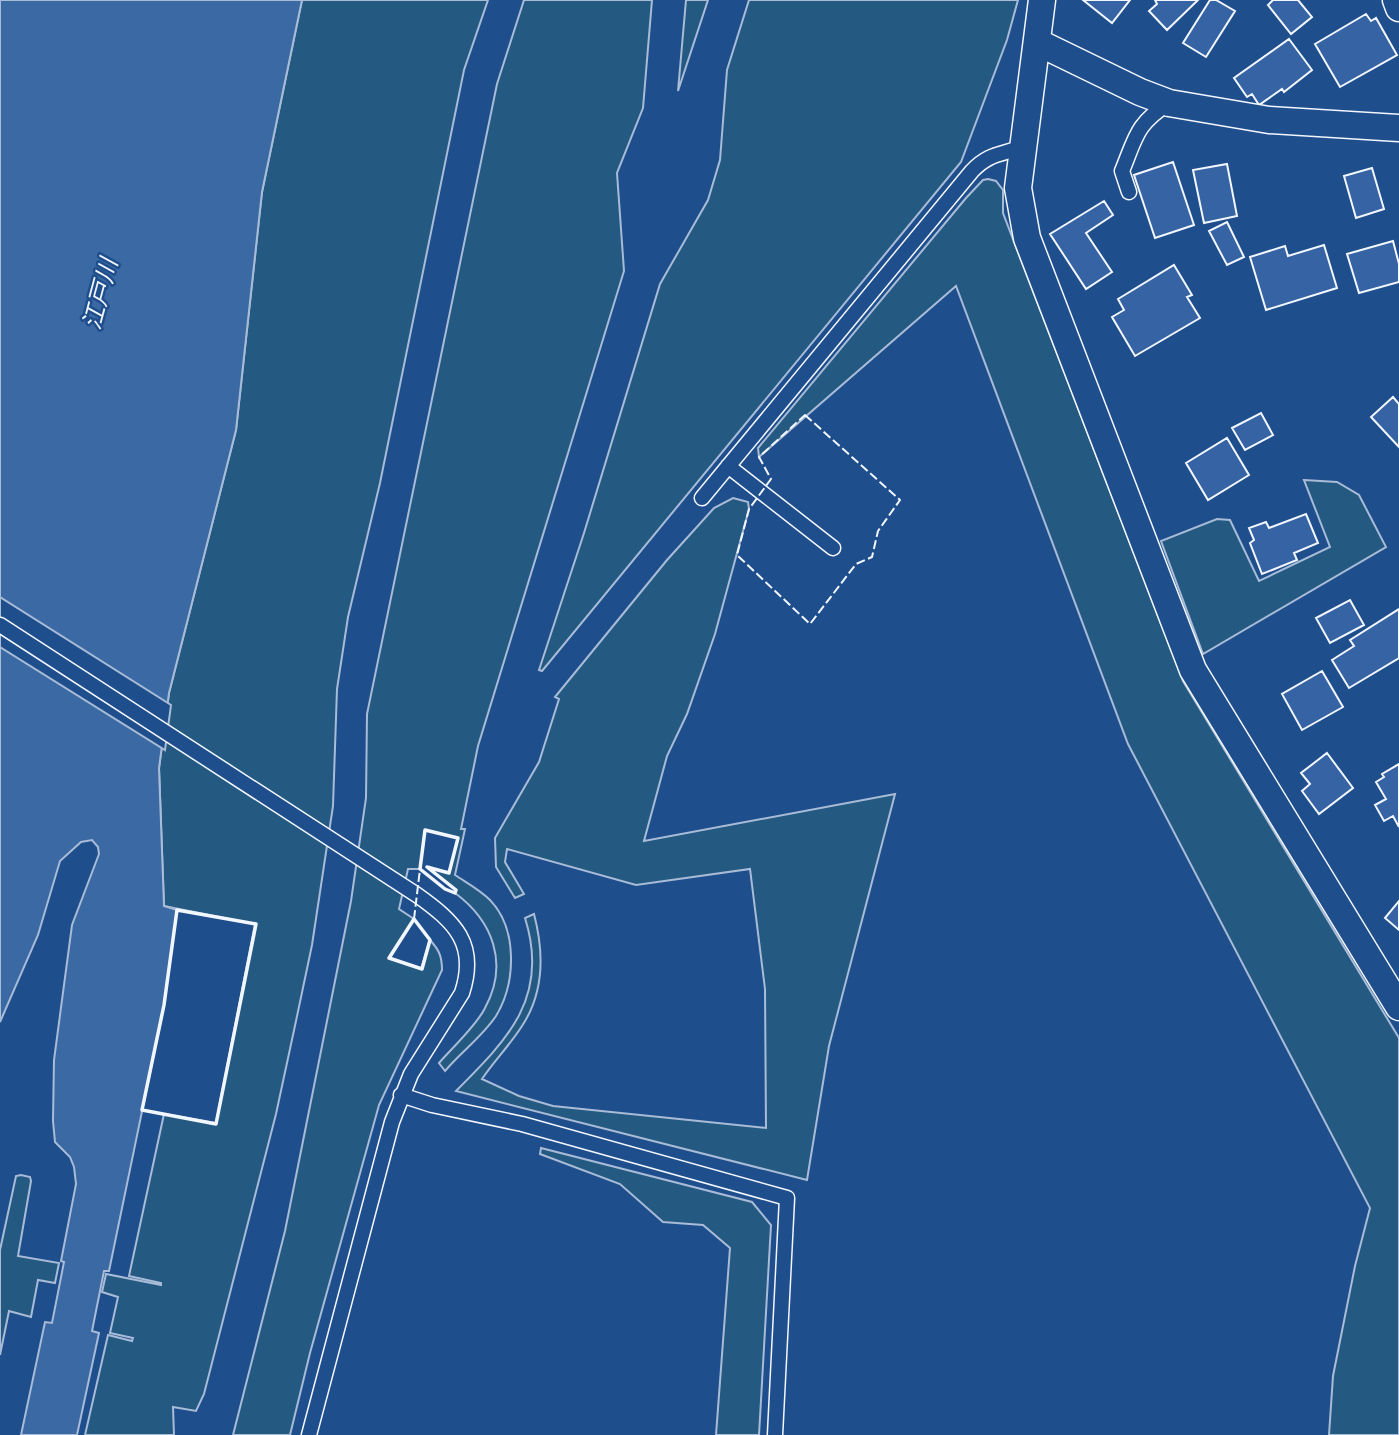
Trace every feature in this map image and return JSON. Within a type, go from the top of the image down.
[{"type":"street","points":[[1042,0],[1018,188],[1027,238],[1193,670],[1399,1007]]},
{"type":"street","points":[[1396,0],[1399,8]]},
{"type":"street","points":[[1037,42],[1139,92],[1169,103],[1269,120],[1399,128]]},
{"type":"lane","points":[[1129,192],[1122,171],[1142,124],[1169,103]]},
{"type":"lane","points":[[702,498],[982,160],[993,154],[1022,147]]},
{"type":"lane","points":[[728,466],[833,548]]},
{"type":"lane","points":[[0,625],[417,895],[436,909],[460,934],[466,945],[467,979],[462,993],[411,1074],[401,1096],[336,1326],[309,1435]]},
{"type":"lane","points":[[401,1096],[522,1124],[787,1198],[775,1435]]},
{"type":"shaded area","points":[[302,0],[488,0],[464,70],[380,483],[348,617],[337,689],[333,806],[312,945],[276,1114],[204,1394],[196,1411],[173,1407],[174,1435],[85,1435],[108,1335],[132,1341],[133,1338],[110,1333],[118,1297],[102,1292],[106,1274],[161,1285],[129,1276],[164,1114],[216,1123],[255,924],[164,906],[159,768],[169,693],[236,430],[262,192]]},
{"type":"shaded area","points":[[524,0],[652,0],[643,108],[617,173],[624,271],[478,746],[461,829],[465,829],[455,875],[490,900],[506,926],[511,956],[507,988],[496,1016],[445,1071],[439,1063],[485,1008],[496,975],[496,960],[488,930],[479,917],[455,893],[456,890],[427,867],[449,873],[458,838],[425,830],[420,869],[408,869],[399,909],[414,919],[390,958],[421,969],[430,940],[439,954],[442,970],[379,1105],[290,1435],[233,1435],[285,1231],[351,901],[366,798],[367,714],[497,84]]},
{"type":"shaded area","points":[[686,0],[708,0],[678,91]]},
{"type":"shaded area","points":[[749,0],[1018,0],[1007,40],[961,162],[542,671],[539,670],[660,284],[708,200],[720,160],[727,70]]},
{"type":"shaded area","points":[[983,180],[996,181],[1003,190],[1003,213],[1183,681],[1399,1038],[1399,1435],[1329,1435],[1333,1376],[1355,1266],[1370,1208],[1128,744],[956,286],[759,457],[758,448],[966,198]]},
{"type":"shaded area","points":[[1304,480],[1337,482],[1359,495],[1386,547],[1203,654],[1161,541],[1217,519],[1230,520],[1259,581],[1330,547]]},
{"type":"shaded area","points":[[733,498],[748,502],[749,509],[715,634],[687,714],[667,756],[644,841],[895,794],[829,1046],[807,1180],[456,1091],[492,1053],[519,1015],[528,994],[532,971],[531,946],[525,918],[534,914],[541,957],[535,999],[522,1026],[482,1079],[519,1096],[553,1106],[766,1128],[765,989],[750,869],[636,885],[507,849],[505,862],[524,894],[515,898],[496,867],[495,838],[539,762],[559,699],[555,697],[667,560],[714,508]]},
{"type":"shaded area","points":[[541,1148],[752,1202],[771,1225],[759,1435],[716,1435],[730,1248],[703,1225],[663,1222],[620,1184],[540,1154]]},
{"type":"shaded area","points":[[16,1176],[30,1177],[31,1181],[18,1256],[59,1263],[55,1283],[38,1280],[31,1317],[9,1311],[0,1355],[0,1250]]},
{"type":"water","name":"江戸川","points":[[0,0],[302,0],[262,192],[236,430],[169,693],[159,768],[164,906],[177,910],[164,1005],[109,1271],[104,1271],[92,1331],[99,1333],[77,1435],[21,1435],[45,1322],[52,1323],[76,1184],[70,1157],[55,1142],[54,1060],[72,925],[99,854],[98,847],[92,840],[81,842],[60,861],[38,935],[0,1022]]},
{"type":"pier","points":[[0,597],[171,705],[165,750],[0,647]]},
{"type":"building","points":[[1083,0],[1130,0],[1112,23]]},
{"type":"building","points":[[1155,0],[1198,0],[1167,30],[1149,11],[1157,4]]},
{"type":"building","points":[[1210,0],[1216,0],[1235,11],[1206,57],[1183,43]]},
{"type":"building","points":[[1273,0],[1298,0],[1312,17],[1291,34],[1268,5]]},
{"type":"building","points":[[1366,14],[1371,21],[1376,18],[1397,55],[1340,87],[1315,44]]},
{"type":"building","points":[[1289,39],[1312,70],[1284,92],[1282,89],[1259,105],[1252,94],[1247,97],[1234,78]]},
{"type":"building","points":[[1173,162],[1194,225],[1155,238],[1134,175]]},
{"type":"building","points":[[1227,164],[1237,216],[1204,223],[1193,170]]},
{"type":"building","points":[[1372,168],[1384,209],[1356,218],[1344,176]]},
{"type":"building","points":[[1104,201],[1113,215],[1086,233],[1112,272],[1086,289],[1050,234]]},
{"type":"building","points":[[1227,222],[1244,257],[1227,265],[1209,231]]},
{"type":"building","points":[[1393,241],[1399,264],[1399,282],[1359,293],[1347,254]]},
{"type":"building","points":[[1324,245],[1337,288],[1266,310],[1250,257],[1285,246],[1288,256]]},
{"type":"building","points":[[1174,265],[1192,295],[1187,297],[1200,318],[1135,356],[1112,317],[1124,310],[1118,299]]},
{"type":"building","points":[[1393,397],[1399,404],[1399,447],[1371,417]]},
{"type":"building","points":[[1261,413],[1273,435],[1245,450],[1232,428]]},
{"type":"building","points":[[1227,438],[1249,475],[1208,500],[1186,463]]},
{"type":"building","points":[[1306,514],[1318,543],[1294,553],[1297,560],[1262,574],[1250,543],[1254,540],[1249,528],[1266,522],[1269,528]]},
{"type":"building","points":[[1350,600],[1364,625],[1330,643],[1316,618]]},
{"type":"building","points":[[1399,609],[1399,658],[1349,688],[1332,660],[1354,646],[1350,640]]},
{"type":"building","points":[[1322,671],[1343,707],[1302,730],[1282,694]]},
{"type":"building","points":[[1327,753],[1353,788],[1319,814],[1302,791],[1310,784],[1301,773]]},
{"type":"building","points":[[1399,764],[1399,827],[1393,816],[1384,821],[1375,805],[1386,799],[1376,782],[1384,777],[1382,774]]},
{"type":"building","points":[[1399,901],[1399,930],[1385,918]]},
{"type":"fence","points":[[805,415],[900,500],[878,531],[872,557],[856,564],[810,624],[737,555],[749,509],[771,479],[759,457],[805,415]]},
{"type":"fence","points":[[414,919],[420,869]]},
{"type":"wall","points":[[425,830],[458,838],[449,873],[427,867],[456,890],[455,893],[445,889],[420,869],[425,830]]},
{"type":"wall","points":[[177,910],[256,924],[216,1124],[142,1110],[164,1005],[177,910]]},
{"type":"wall","points":[[414,919],[430,940],[422,969],[389,958],[414,919]]}]
